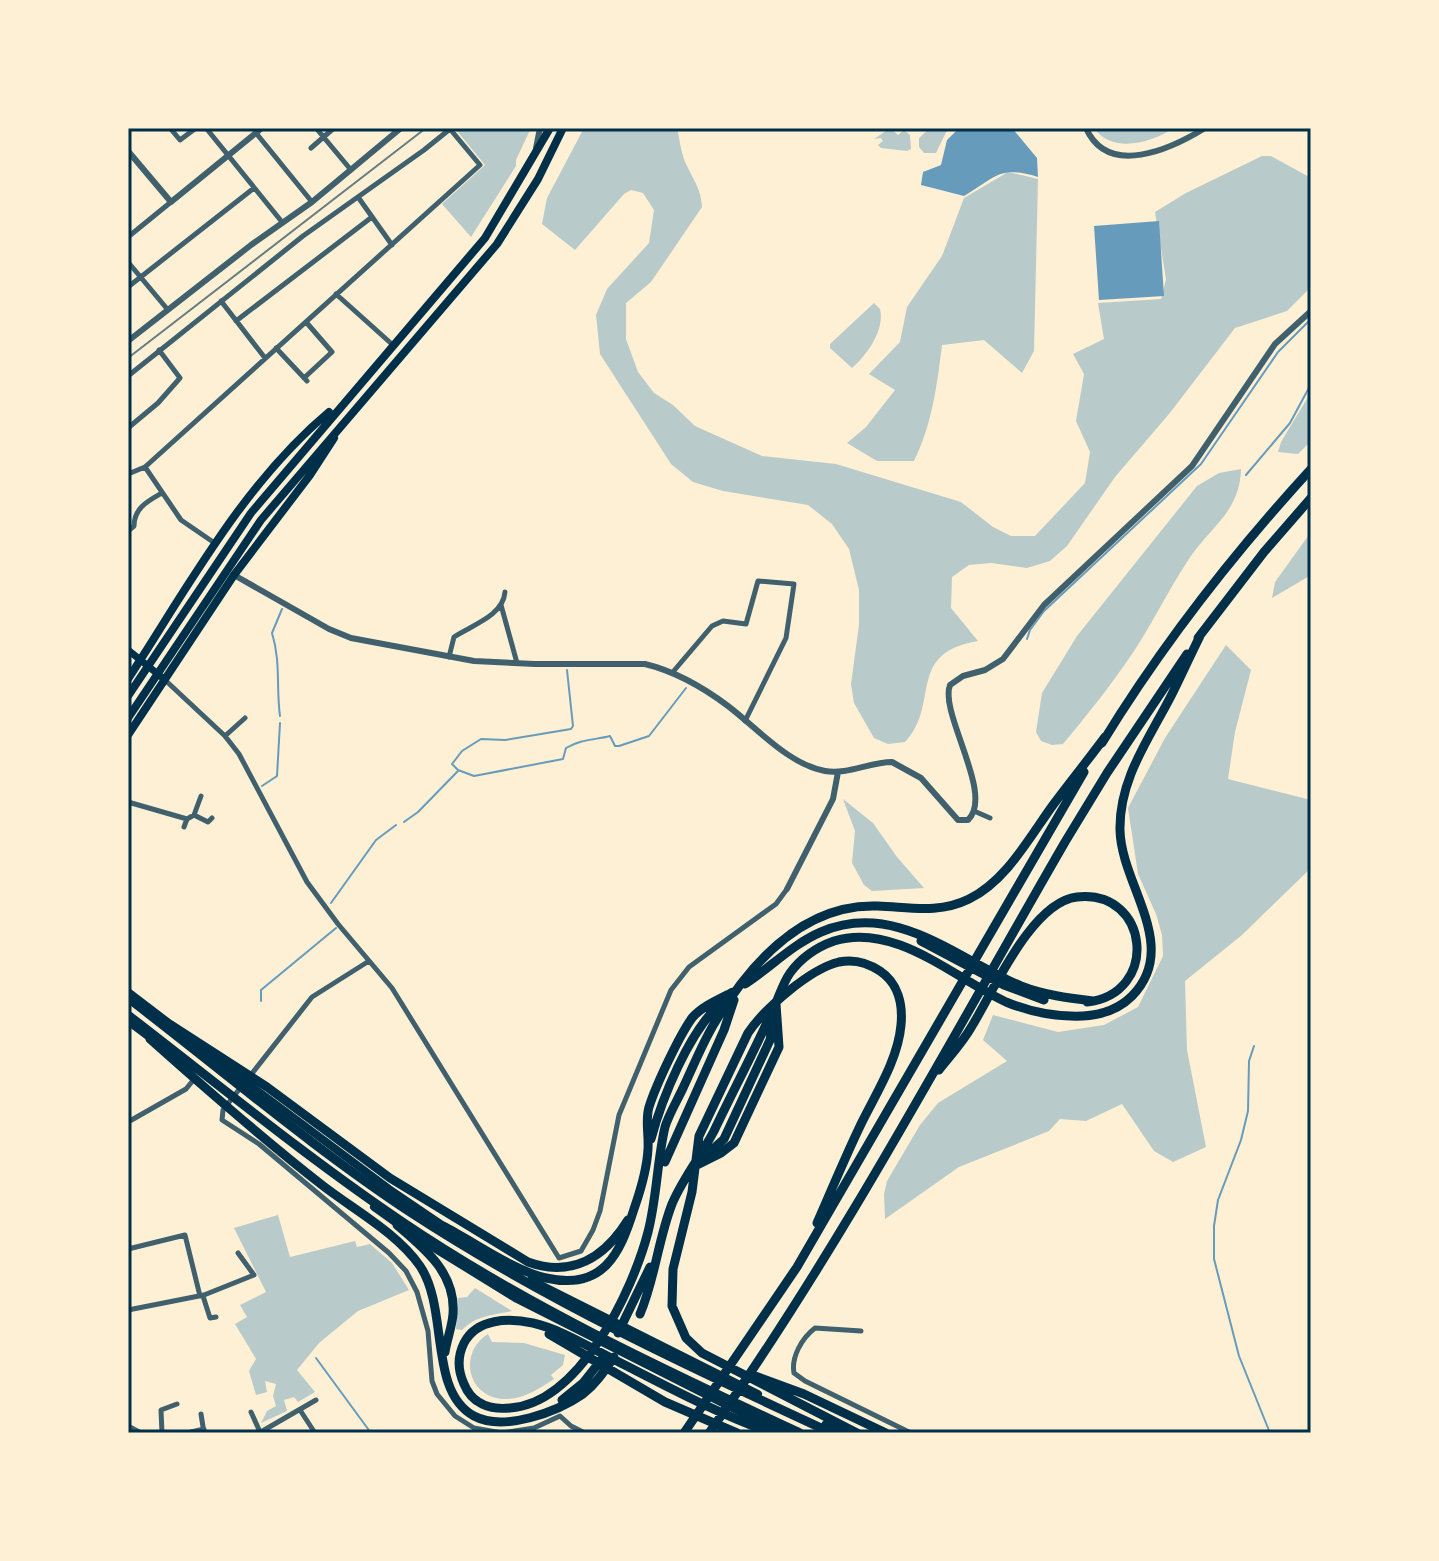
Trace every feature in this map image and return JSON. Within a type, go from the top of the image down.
[{"type":"highway","points":[[128,696],[251,513],[485,238],[550,128]]},
{"type":"highway","points":[[128,718],[261,520],[497,244],[538,179],[563,128]]},
{"type":"highway","points":[[128,679],[216,544],[287,452],[348,396]]},
{"type":"highway","points":[[128,735],[234,575],[310,475],[350,414]]},
{"type":"highway","points":[[443,1226],[529,1273],[565,1281],[586,1277],[610,1262],[626,1237],[661,1124],[713,1026],[765,953],[801,927],[829,914],[864,906],[939,908],[955,905],[980,893],[1019,852],[1194,610],[1276,507],[1311,469]]},
{"type":"highway","points":[[709,1433],[819,1269],[1107,773],[1200,636],[1264,552],[1311,498]]},
{"type":"highway","points":[[201,566],[217,564],[234,575]]},
{"type":"highway","points":[[640,1314],[673,1204],[693,1167],[734,1143],[779,1047],[776,1004],[788,975],[824,945],[851,937],[877,939],[903,947],[997,997],[1037,1012],[1066,1016],[1095,1015],[1122,1004],[1133,995],[1148,970],[1151,939],[1121,849],[1122,802],[1140,751],[1171,697],[1200,636]]},
{"type":"highway","points":[[684,1433],[797,1267],[1105,737]]},
{"type":"highway","points":[[659,1178],[652,1148],[649,1106],[691,1019],[807,939],[833,928],[865,924],[894,926],[917,933],[1006,979],[1041,993],[1093,1001],[1116,992],[1136,964],[1137,939],[1129,919],[1106,900],[1076,897],[1052,908],[1031,930],[1006,969],[987,1002],[970,1030],[917,1099]]},
{"type":"highway","points":[[797,1267],[899,1039],[901,1006],[894,986],[887,976],[870,965],[843,961],[828,965],[813,973],[755,1022],[703,1125],[693,1167],[692,1192],[673,1269],[672,1306],[686,1338],[709,1357],[842,1433]]},
{"type":"highway","points":[[659,1178],[724,1030],[738,989]]},
{"type":"highway","points":[[128,996],[389,1189],[528,1278],[701,1366],[762,1387],[857,1433]]},
{"type":"highway","points":[[128,996],[267,1087],[390,1178],[536,1265],[569,1267],[591,1261],[615,1240],[634,1211]]},
{"type":"highway","points":[[128,996],[356,1173],[474,1252],[631,1337],[832,1433]]},
{"type":"highway","points":[[128,1019],[395,1223],[617,1362],[687,1391],[772,1433]]},
{"type":"highway","points":[[128,1019],[320,1183],[398,1242],[415,1259],[427,1279],[435,1303],[445,1375],[464,1408],[487,1421],[517,1421],[581,1395],[591,1387],[634,1330]]},
{"type":"highway","points":[[128,1019],[349,1185],[467,1263],[625,1348],[800,1433]]},
{"type":"highway","points":[[661,1124],[659,1178],[647,1234],[629,1286],[592,1351],[563,1382],[538,1399],[515,1408],[491,1408],[474,1399],[460,1371],[460,1355],[467,1337],[484,1324],[508,1320],[578,1340],[617,1362],[678,1408],[737,1433]]},
{"type":"highway","points":[[395,1223],[433,1258],[451,1288],[453,1317],[446,1344],[445,1375]]},
{"type":"highway","points":[[545,1411],[583,1383],[609,1348],[642,1287],[662,1238]]},
{"type":"highway","points":[[762,1387],[815,1398],[886,1433]]},
{"type":"highway","points":[[743,1418],[782,1433]]},
{"type":"main road","points":[[128,650],[164,679]]},
{"type":"street","points":[[170,128],[180,140],[196,128]]},
{"type":"street","points":[[206,128],[282,222]]},
{"type":"street","points":[[316,128],[351,170]]},
{"type":"street","points":[[311,148],[334,128]]},
{"type":"street","points":[[128,341],[312,202],[401,128]]},
{"type":"street","points":[[128,376],[303,236],[450,128],[480,165],[145,467],[128,474]]},
{"type":"street","points":[[535,155],[540,128]]},
{"type":"street","points":[[1086,128],[1093,142],[1101,149],[1123,155],[1159,151],[1205,128]]},
{"type":"street","points":[[128,237],[259,130],[312,202]]},
{"type":"street","points":[[128,151],[171,202]]},
{"type":"street","points":[[128,287],[254,188]]},
{"type":"street","points":[[358,197],[392,245]]},
{"type":"street","points":[[236,321],[372,217]]},
{"type":"street","points":[[128,262],[168,310]]},
{"type":"street","points":[[336,294],[394,346]]},
{"type":"street","points":[[221,301],[265,358]]},
{"type":"street","points":[[234,575],[339,634],[448,658],[517,664],[645,664],[672,673],[718,699],[774,744],[820,770],[838,772],[892,762],[921,778],[958,820],[968,820],[974,811],[970,771],[947,698],[950,685],[1003,659],[1044,605],[1192,466],[1210,444],[1275,344],[1311,311]]},
{"type":"street","points":[[276,348],[305,380],[332,352],[306,322]]},
{"type":"street","points":[[128,428],[158,403],[180,378],[159,350]]},
{"type":"street","points":[[145,467],[188,527],[216,544]]},
{"type":"street","points":[[128,531],[134,526],[139,509],[162,493]]},
{"type":"street","points":[[672,673],[712,626],[723,621],[746,624],[758,581],[794,583],[786,638],[745,721]]},
{"type":"street","points":[[448,658],[454,637],[488,617],[501,605],[505,592]]},
{"type":"street","points":[[501,605],[517,664]]},
{"type":"street","points":[[164,679],[225,736],[251,775],[307,882],[392,988],[559,1258],[581,1251],[597,1221],[619,1115],[671,990],[689,967],[776,904],[787,889],[833,799],[838,772]]},
{"type":"street","points":[[225,736],[245,718]]},
{"type":"street","points":[[184,827],[187,819],[194,815],[201,796]]},
{"type":"street","points":[[128,802],[187,819]]},
{"type":"street","points":[[974,811],[990,818]]},
{"type":"street","points":[[194,815],[208,822],[212,818]]},
{"type":"street","points":[[369,961],[312,997],[223,1110],[222,1120],[259,1144],[389,1253],[406,1271],[417,1292],[428,1331],[432,1381],[437,1394],[455,1416],[474,1428],[502,1433],[534,1428],[560,1416],[585,1433]]},
{"type":"street","points":[[128,1122],[186,1089],[198,1073]]},
{"type":"street","points":[[128,1249],[185,1235],[210,1318],[216,1317]]},
{"type":"street","points":[[128,1310],[202,1296],[254,1275],[238,1253]]},
{"type":"street","points":[[861,1331],[815,1328],[807,1335],[793,1359],[794,1373],[798,1378],[911,1433]]},
{"type":"street","points":[[251,1412],[260,1433],[316,1400]]},
{"type":"street","points":[[162,1433],[161,1410],[177,1404]]},
{"type":"street","points":[[300,1410],[315,1433]]},
{"type":"street","points":[[191,1432],[204,1431],[201,1414]]},
{"type":"street","points":[[128,1426],[129,1433]]},
{"type":"street","points":[[128,1426],[141,1433]]},
{"type":"shaded area","points":[[457,128],[531,128],[516,166],[471,237],[442,204],[485,165]]},
{"type":"shaded area","points":[[584,128],[677,128],[683,157],[700,195],[702,207],[651,282],[626,303],[626,339],[638,372],[654,393],[673,405],[695,426],[762,456],[836,464],[961,502],[993,527],[1011,536],[1035,536],[1085,483],[1090,452],[1076,421],[1084,374],[1073,354],[1104,339],[1098,303],[1161,299],[1166,279],[1155,212],[1186,193],[1262,156],[1271,156],[1311,178],[1311,287],[1287,311],[1235,328],[1169,414],[1115,477],[1067,546],[1050,561],[1027,568],[991,563],[969,565],[952,577],[951,608],[978,641],[955,647],[941,657],[932,668],[915,728],[905,742],[888,744],[874,738],[854,703],[851,684],[859,625],[859,590],[849,549],[832,524],[808,505],[723,491],[693,482],[671,464],[600,354],[596,315],[607,289],[649,243],[654,210],[643,193],[631,190],[575,250],[542,224],[547,198]]},
{"type":"shaded area","points":[[884,128],[890,128],[898,135],[904,130],[910,135],[911,149],[881,148],[878,145],[883,141],[881,138],[874,139],[886,131]]},
{"type":"shaded area","points":[[930,128],[948,128],[936,153],[924,153],[919,147],[919,138]]},
{"type":"shaded area","points":[[1094,128],[1174,128],[1154,138],[1121,143],[1102,136]]},
{"type":"shaded area","points":[[1008,172],[1038,179],[1034,351],[1022,373],[984,340],[942,345],[929,419],[914,461],[877,461],[847,443],[866,427],[895,390],[869,374],[900,342],[907,307],[942,256],[964,198]]},
{"type":"shaded area","points":[[874,303],[880,309],[880,325],[869,349],[852,368],[830,348],[830,344]]},
{"type":"shaded area","points":[[1311,392],[1311,441],[1298,454],[1278,452],[1281,442]]},
{"type":"shaded area","points":[[1241,469],[1229,509],[1187,562],[1117,675],[1063,744],[1052,745],[1041,741],[1036,732],[1042,693],[1077,636],[1197,486],[1219,473]]},
{"type":"shaded area","points":[[1311,532],[1311,575],[1272,598],[1275,582]]},
{"type":"shaded area","points":[[1226,645],[1251,670],[1235,732],[1228,779],[1311,800],[1311,868],[1242,935],[1185,981],[1187,1050],[1206,1147],[1173,1162],[1154,1151],[1122,1104],[1086,1121],[1060,1119],[1049,1131],[959,1167],[885,1219],[887,1181],[920,1125],[938,1103],[1007,1061],[983,1040],[993,1015],[1058,1032],[1104,1025],[1138,1007],[1163,956],[1162,935],[1138,874],[1128,808],[1165,738]]},
{"type":"shaded area","points":[[843,799],[873,823],[924,888],[872,891],[864,885],[852,863],[855,831]]},
{"type":"shaded area","points":[[278,1215],[290,1257],[355,1241],[357,1247],[370,1244],[392,1263],[409,1290],[358,1311],[319,1343],[297,1370],[315,1392],[298,1402],[294,1397],[284,1400],[287,1411],[261,1423],[267,1411],[276,1406],[273,1396],[276,1384],[265,1381],[267,1392],[256,1395],[249,1371],[256,1359],[235,1324],[247,1317],[240,1305],[266,1292],[234,1228]]},
{"type":"shaded area","points":[[475,1288],[512,1311],[486,1316],[462,1330],[456,1329],[458,1298],[467,1297]]},
{"type":"shaded area","points":[[488,1334],[492,1342],[524,1343],[565,1355],[563,1365],[551,1375],[554,1379],[532,1392],[515,1398],[495,1398],[476,1385],[471,1375],[472,1353]]},
{"type":"water","points":[[959,128],[1012,128],[1037,158],[1038,177],[1014,172],[998,175],[964,196],[921,185],[923,172],[941,165],[947,140]]},
{"type":"water","points":[[1159,221],[1164,296],[1099,300],[1094,226]]},
{"type":"waterway","points":[[1027,639],[1044,611],[1201,464],[1278,352],[1311,319]]},
{"type":"waterway","points":[[1246,475],[1290,423],[1311,384]]},
{"type":"waterway","points":[[280,716],[272,633],[282,609]]},
{"type":"waterway","points":[[567,670],[571,729],[505,740],[481,739],[462,751],[452,764],[474,776],[563,759],[566,748],[588,740],[610,736],[615,746],[619,746],[649,736],[686,688]]},
{"type":"waterway","points":[[262,786],[277,776],[280,723]]},
{"type":"waterway","points":[[404,822],[458,771]]},
{"type":"waterway","points":[[331,903],[376,840],[396,825]]},
{"type":"waterway","points":[[261,1001],[261,990],[336,928]]},
{"type":"waterway","points":[[1254,1046],[1249,1061],[1248,1111],[1241,1140],[1218,1200],[1214,1259],[1239,1356],[1270,1433]]},
{"type":"waterway","points":[[316,1358],[371,1433]]},
{"type":"railway","points":[[128,358],[426,128]]}]
